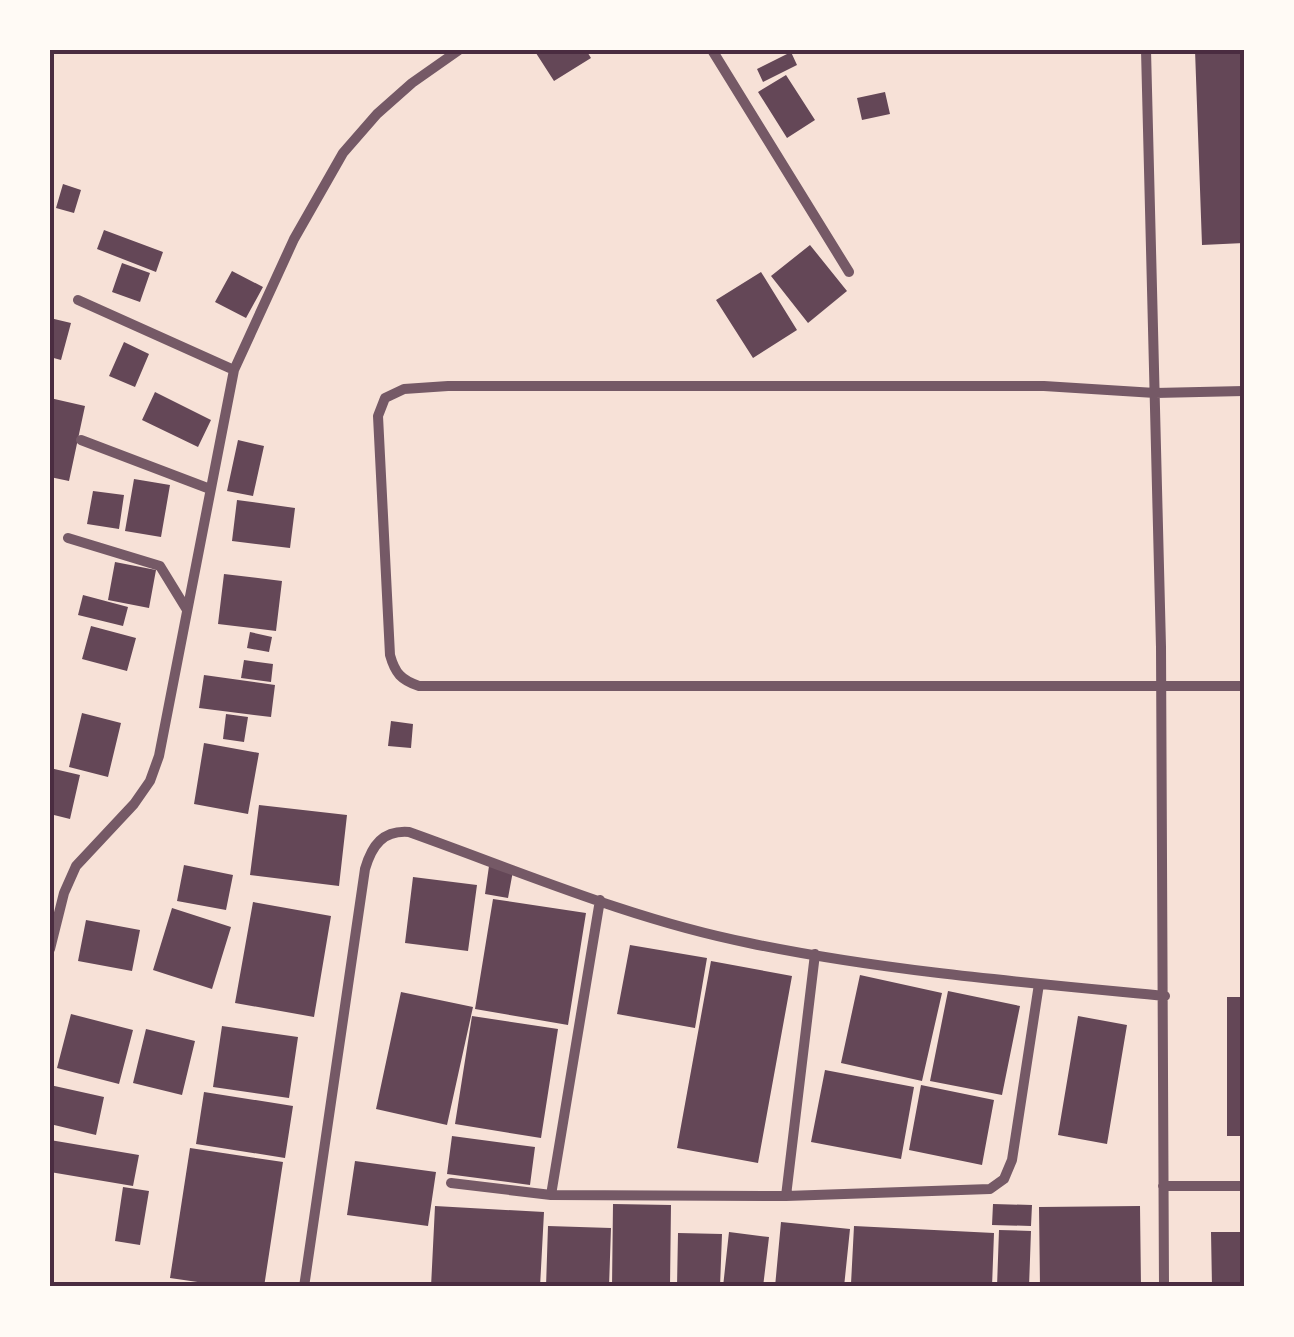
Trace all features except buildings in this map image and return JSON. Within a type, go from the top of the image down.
[{"type":"street","points":[[50,950],[64,894],[76,866],[134,804],[150,781],[159,756],[234,370],[294,239],[343,153],[376,114],[460,50]]},
{"type":"street","points":[[712,50],[849,272]]},
{"type":"street","points":[[1146,50],[1162,687],[1164,1287]]},
{"type":"street","points":[[78,300],[234,370]]},
{"type":"street","points":[[1244,390],[1155,394],[1024,386],[448,386],[404,389],[386,398],[378,416],[390,655],[394,670],[404,681],[419,686],[1244,686]]},
{"type":"street","points":[[81,440],[210,489]]},
{"type":"street","points":[[68,538],[160,566],[187,611]]},
{"type":"street","points":[[304,1287],[366,869],[370,852],[389,834],[409,832],[696,931],[815,954],[1039,984],[1164,996]]},
{"type":"street","points":[[552,1195],[600,900]]},
{"type":"street","points":[[786,1196],[815,954]]},
{"type":"street","points":[[452,1183],[552,1195],[786,1196],[982,1191],[1004,1179],[1012,1160],[1039,984]]},
{"type":"street","points":[[1163,1186],[1244,1186]]}]
